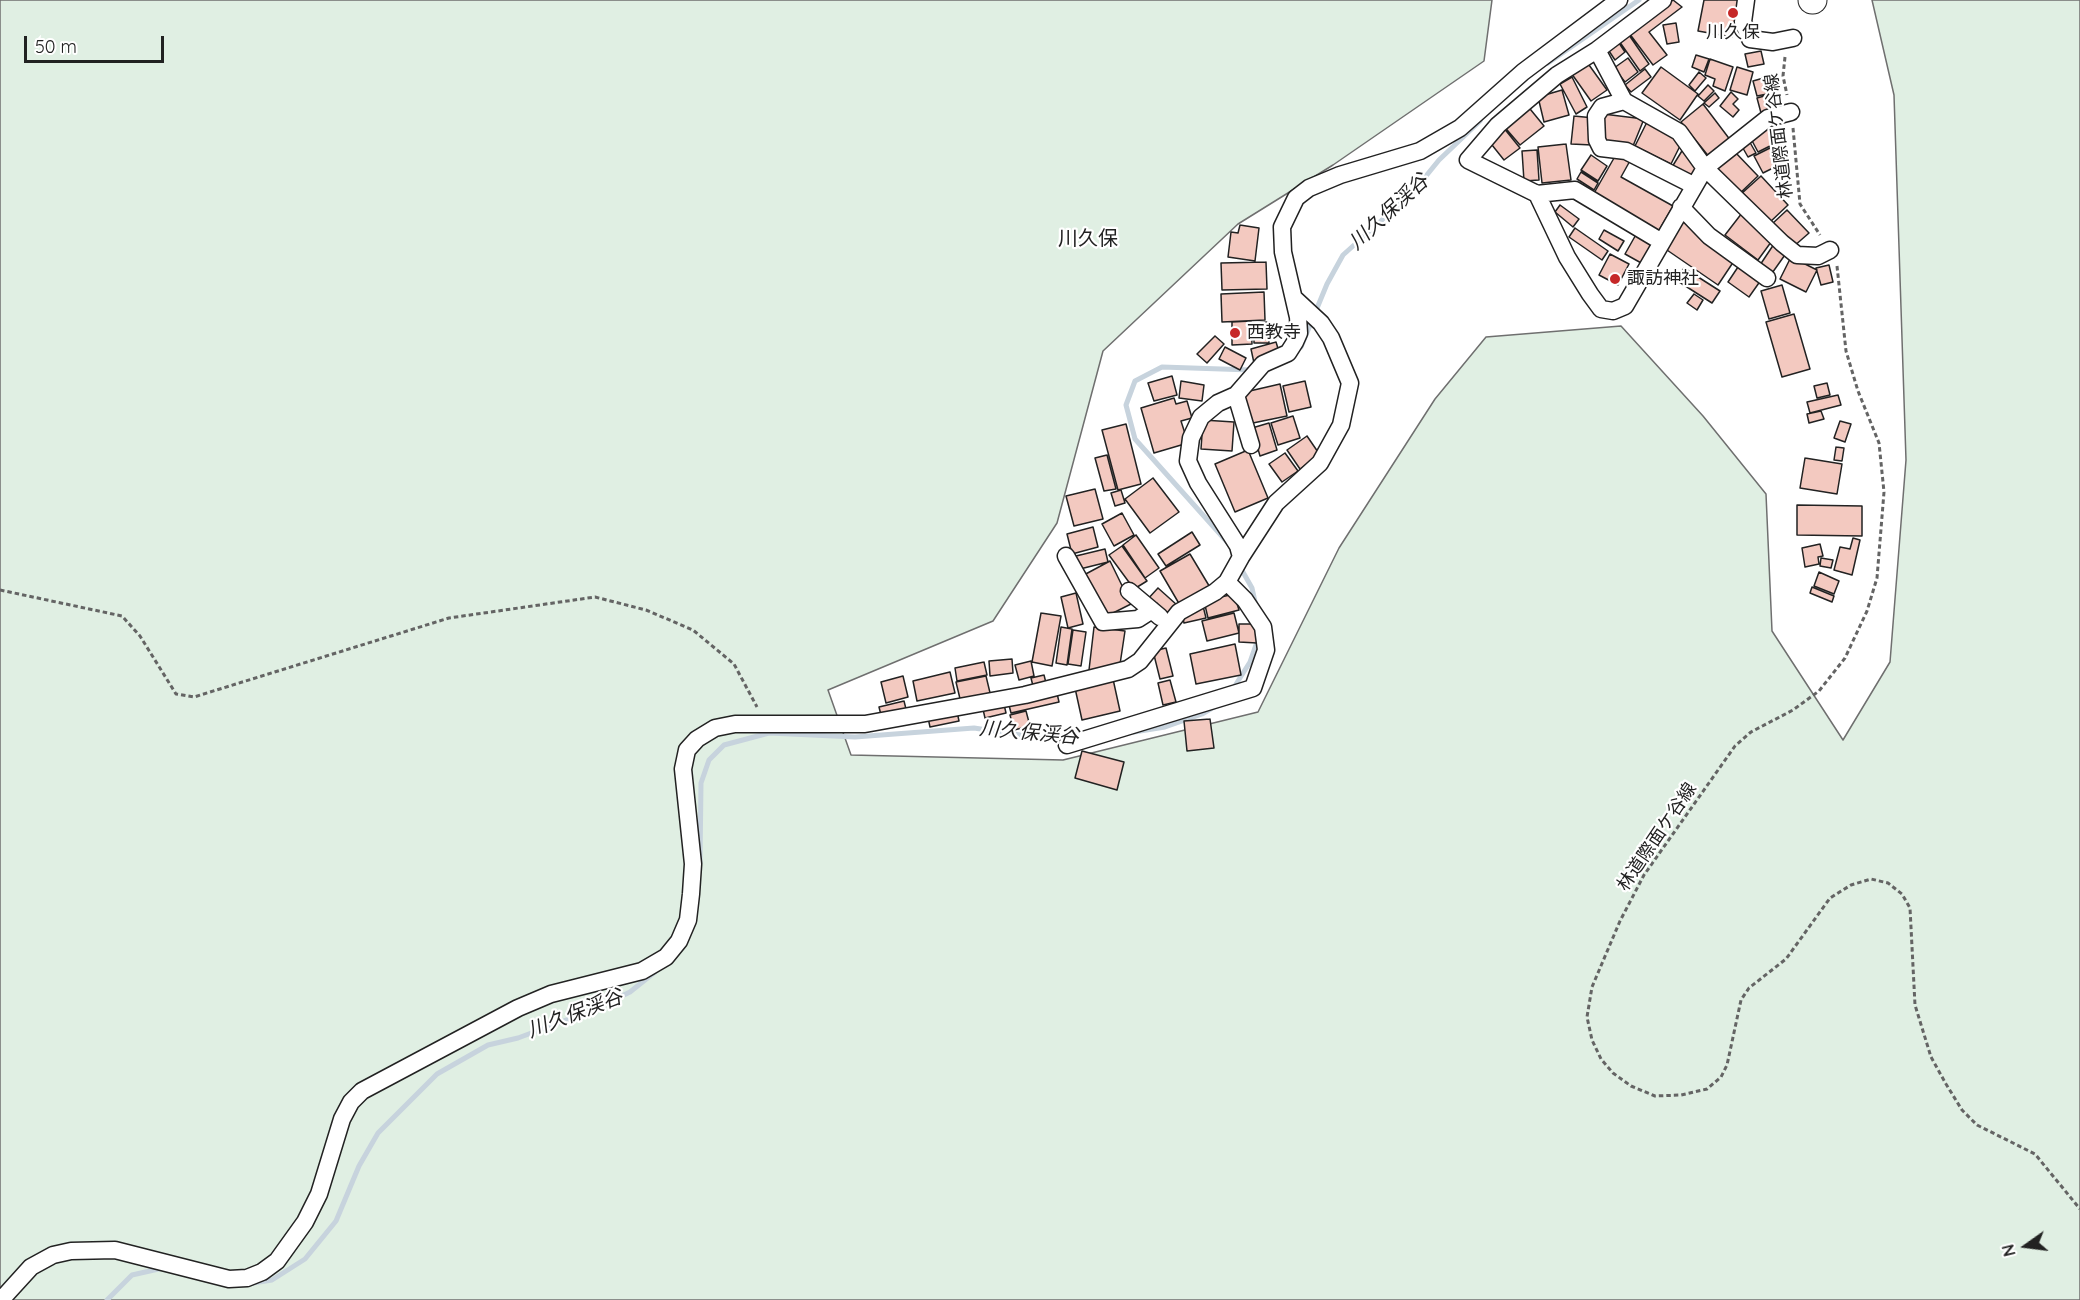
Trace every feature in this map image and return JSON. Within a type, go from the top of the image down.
[{"type":"street","points":[[1241,557],[1238,546],[1198,483],[1188,461],[1191,438],[1201,417],[1218,403],[1236,395],[1263,364],[1288,353],[1299,333],[1298,317],[1283,252],[1282,227],[1296,198],[1309,188],[1340,175],[1420,151],[1460,128],[1542,58],[1619,0]]},
{"type":"street","points":[[1662,242],[1575,190],[1537,194],[1468,160],[1498,125],[1557,75],[1597,50],[1663,0]]},
{"type":"street","points":[[1746,0],[1743,22],[1750,39],[1773,42],[1793,38]]},
{"type":"street","points":[[1597,50],[1624,101],[1679,132],[1705,168],[1797,255],[1818,256],[1830,250]]},
{"type":"street","points":[[1542,58],[1557,75]]},
{"type":"street","points":[[1624,101],[1602,107],[1596,116],[1597,140],[1601,148],[1626,151],[1693,185]]},
{"type":"street","points":[[1537,194],[1567,257],[1601,309],[1613,311],[1625,306],[1693,185],[1705,168],[1768,118],[1791,112]]},
{"type":"street","points":[[1681,207],[1709,236],[1767,278]]},
{"type":"street","points":[[1,1300],[31,1268],[53,1255],[71,1251],[115,1250],[230,1279],[247,1278],[262,1272],[277,1261],[305,1222],[319,1194],[342,1119],[351,1102],[362,1090],[518,1008],[551,994],[642,971],[666,957],[679,940],[688,920],[693,864],[683,769],[687,750],[697,739],[715,728],[735,724],[865,724],[1025,694],[1128,669],[1140,661],[1179,612],[1227,582],[1276,503],[1320,463],[1341,425],[1350,383],[1331,338],[1322,323],[1294,298]]},
{"type":"street","points":[[1236,395],[1251,445]]},
{"type":"street","points":[[1066,556],[1103,622],[1138,619],[1152,610]]},
{"type":"street","points":[[1067,745],[1253,688],[1266,650],[1263,627],[1245,600],[1227,582]]},
{"type":"street","points":[[1129,591],[1168,623]]},
{"type":"path","name":"林道際面ケ谷線","points":[[1793,38],[1785,56],[1783,76],[1798,152],[1800,204],[1836,259],[1840,279],[1846,351],[1858,391],[1879,443],[1884,492],[1877,578],[1867,611],[1838,666],[1819,691],[1793,710],[1751,732],[1735,746],[1644,875],[1620,921],[1592,987],[1587,1017],[1592,1040],[1601,1059],[1613,1073],[1631,1086],[1655,1096],[1681,1095],[1707,1089],[1721,1077],[1727,1065],[1741,1000],[1749,988],[1786,959],[1830,898],[1851,885],[1871,879],[1888,883],[1902,894],[1910,908],[1915,1005],[1931,1057],[1946,1084],[1962,1110],[1977,1125],[2035,1154],[2080,1209]]},
{"type":"path","points":[[0,590],[122,616],[140,636],[176,694],[194,698],[449,618],[595,597],[646,610],[693,630],[734,664],[747,691]]},
{"type":"green space","points":[[0,0],[1492,0],[1484,61],[1333,165],[1238,224],[1103,351],[1057,523],[993,621],[828,690],[851,755],[1063,760],[1258,712],[1339,548],[1435,399],[1486,337],[1621,326],[1703,416],[1766,494],[1772,631],[1843,740],[1890,662],[1906,460],[1894,95],[1872,0],[2080,0],[2080,1300],[0,1300]]},
{"type":"building","points":[[1673,0],[1682,7],[1649,32],[1667,55],[1653,65],[1629,33]]},
{"type":"building","points":[[1704,0],[1738,0],[1732,37],[1698,31]]},
{"type":"building","points":[[1676,23],[1679,42],[1667,44],[1663,25]]},
{"type":"building","points":[[1629,35],[1649,64],[1640,71],[1619,41]]},
{"type":"building","points":[[1619,43],[1625,52],[1615,60],[1609,51]]},
{"type":"building","points":[[1761,51],[1764,64],[1748,67],[1745,54]]},
{"type":"building","points":[[1696,55],[1709,59],[1704,72],[1692,67]]},
{"type":"building","points":[[1584,58],[1607,90],[1591,101],[1569,70]]},
{"type":"building","points":[[1628,58],[1638,72],[1625,82],[1614,68]]},
{"type":"building","points":[[1710,59],[1733,67],[1725,91],[1713,86],[1715,79],[1705,75]]},
{"type":"building","points":[[1661,67],[1698,94],[1680,120],[1642,93]]},
{"type":"building","points":[[1737,67],[1753,72],[1747,95],[1730,90]]},
{"type":"building","points":[[1645,69],[1651,77],[1631,92],[1625,85]]},
{"type":"building","points":[[1699,72],[1706,78],[1695,91],[1689,85]]},
{"type":"building","points":[[1572,77],[1587,107],[1576,114],[1560,84]]},
{"type":"building","points":[[1767,77],[1772,93],[1757,96],[1753,81]]},
{"type":"building","points":[[1708,85],[1714,91],[1704,101],[1698,96]]},
{"type":"building","points":[[1562,90],[1569,115],[1544,122],[1538,97]]},
{"type":"building","points":[[1731,92],[1738,99],[1733,104],[1739,110],[1733,117],[1720,106]]},
{"type":"building","points":[[1715,93],[1719,98],[1709,107],[1704,103]]},
{"type":"building","points":[[1772,94],[1776,109],[1761,113],[1757,98]]},
{"type":"building","points":[[1526,104],[1544,126],[1520,145],[1502,124]]},
{"type":"building","points":[[1703,104],[1731,141],[1710,158],[1681,122]]},
{"type":"building","points":[[1603,114],[1644,119],[1633,146],[1600,142]]},
{"type":"building","points":[[1574,116],[1594,118],[1592,145],[1571,144]]},
{"type":"building","points":[[1648,120],[1684,138],[1671,164],[1635,146]]},
{"type":"building","points":[[1770,125],[1778,142],[1758,152],[1749,135]]},
{"type":"building","points":[[1503,127],[1520,148],[1504,160],[1488,140]]},
{"type":"building","points":[[1748,139],[1756,153],[1748,157],[1740,143]]},
{"type":"building","points":[[1566,144],[1571,180],[1542,183],[1538,147]]},
{"type":"building","points":[[1776,145],[1785,162],[1763,173],[1754,156]]},
{"type":"building","points":[[1685,146],[1699,163],[1691,179],[1672,167]]},
{"type":"building","points":[[1537,150],[1539,180],[1524,181],[1522,151]]},
{"type":"building","points":[[1618,151],[1631,159],[1621,177],[1673,206],[1658,232],[1593,195]]},
{"type":"building","points":[[1734,151],[1758,176],[1737,196],[1713,171]]},
{"type":"building","points":[[1591,155],[1607,166],[1598,181],[1581,170]]},
{"type":"building","points":[[1581,172],[1598,183],[1594,190],[1577,179]]},
{"type":"building","points":[[1761,176],[1788,205],[1768,224],[1740,195]]},
{"type":"building","points":[[1560,205],[1579,219],[1573,227],[1555,212]]},
{"type":"building","points":[[1787,210],[1809,233],[1793,247],[1772,224]]},
{"type":"building","points":[[1742,213],[1774,238],[1758,260],[1725,235]]},
{"type":"building","points":[[1682,221],[1736,258],[1718,285],[1664,248]]},
{"type":"building","points":[[1240,225],[1259,228],[1255,261],[1228,257],[1231,232],[1238,233]]},
{"type":"building","points":[[1575,228],[1608,251],[1602,260],[1569,237]]},
{"type":"building","points":[[1604,230],[1624,241],[1618,251],[1599,239]]},
{"type":"building","points":[[1638,231],[1656,241],[1643,264],[1625,254]]},
{"type":"building","points":[[1774,244],[1787,252],[1770,276],[1758,268]]},
{"type":"building","points":[[1610,254],[1629,264],[1618,285],[1599,275]]},
{"type":"building","points":[[1791,257],[1817,270],[1806,292],[1780,279]]},
{"type":"building","points":[[1266,262],[1267,289],[1222,290],[1221,263]]},
{"type":"building","points":[[1740,264],[1761,280],[1749,297],[1728,282]]},
{"type":"building","points":[[1829,265],[1833,282],[1821,285],[1816,268]]},
{"type":"building","points":[[1684,268],[1720,291],[1712,303],[1676,280]]},
{"type":"building","points":[[1782,285],[1790,313],[1769,319],[1761,291]]},
{"type":"building","points":[[1264,292],[1265,320],[1222,322],[1221,294]]},
{"type":"building","points":[[1694,294],[1703,300],[1697,310],[1687,303]]},
{"type":"building","points":[[1794,314],[1810,369],[1782,377],[1766,322]]},
{"type":"building","points":[[1251,321],[1252,344],[1232,345],[1232,322]]},
{"type":"building","points":[[1268,322],[1269,343],[1254,343],[1254,323]]},
{"type":"building","points":[[1215,336],[1224,344],[1207,363],[1197,354]]},
{"type":"building","points":[[1276,342],[1280,355],[1254,363],[1251,349]]},
{"type":"building","points":[[1225,347],[1246,358],[1240,370],[1219,359]]},
{"type":"building","points":[[1172,376],[1177,395],[1154,401],[1148,383]]},
{"type":"building","points":[[1181,381],[1204,385],[1202,401],[1179,398]]},
{"type":"building","points":[[1305,381],[1311,407],[1289,412],[1283,386]]},
{"type":"building","points":[[1827,383],[1830,395],[1817,398],[1814,386]]},
{"type":"building","points":[[1280,384],[1287,416],[1248,424],[1241,393]]},
{"type":"building","points":[[1838,395],[1841,405],[1810,413],[1807,402]]},
{"type":"building","points":[[1174,398],[1176,404],[1187,401],[1192,418],[1181,421],[1188,443],[1154,453],[1141,408]]},
{"type":"building","points":[[1821,411],[1824,419],[1809,423],[1807,414]]},
{"type":"building","points":[[1293,416],[1300,438],[1278,445],[1271,423]]},
{"type":"building","points":[[1203,420],[1234,422],[1232,451],[1201,449]]},
{"type":"building","points":[[1840,421],[1851,424],[1845,442],[1834,438]]},
{"type":"building","points":[[1269,423],[1277,450],[1260,456],[1252,428]]},
{"type":"building","points":[[1126,424],[1141,484],[1118,490],[1102,430]]},
{"type":"building","points":[[1307,436],[1320,455],[1300,469],[1287,450]]},
{"type":"building","points":[[1836,447],[1844,448],[1842,461],[1834,460]]},
{"type":"building","points":[[1248,450],[1268,498],[1235,512],[1215,464]]},
{"type":"building","points":[[1285,453],[1298,471],[1282,482],[1269,464]]},
{"type":"building","points":[[1107,455],[1116,489],[1104,491],[1095,458]]},
{"type":"building","points":[[1805,458],[1842,464],[1837,494],[1800,488]]},
{"type":"building","points":[[1153,478],[1179,512],[1150,533],[1125,499]]},
{"type":"building","points":[[1095,489],[1103,519],[1074,526],[1066,496]]},
{"type":"building","points":[[1121,490],[1125,503],[1115,506],[1111,493]]},
{"type":"building","points":[[1797,505],[1862,506],[1862,536],[1797,535]]},
{"type":"building","points":[[1122,513],[1134,535],[1114,546],[1102,524]]},
{"type":"building","points":[[1093,527],[1098,547],[1072,554],[1067,534]]},
{"type":"building","points":[[1192,532],[1200,545],[1166,566],[1158,554]]},
{"type":"building","points":[[1136,535],[1159,568],[1145,578],[1123,545]]},
{"type":"building","points":[[1853,538],[1860,540],[1852,575],[1834,570],[1840,547],[1850,549]]},
{"type":"building","points":[[1820,544],[1823,556],[1818,557],[1819,564],[1805,567],[1802,548]]},
{"type":"building","points":[[1122,546],[1147,581],[1134,589],[1109,555]]},
{"type":"building","points":[[1105,549],[1108,562],[1080,569],[1076,556]]},
{"type":"building","points":[[1190,554],[1211,589],[1181,607],[1160,571]]},
{"type":"building","points":[[1821,558],[1833,560],[1831,568],[1820,566]]},
{"type":"building","points":[[1110,561],[1131,604],[1103,618],[1082,576]]},
{"type":"building","points":[[1819,572],[1839,581],[1834,594],[1814,586]]},
{"type":"building","points":[[1812,587],[1834,596],[1832,602],[1810,593]]},
{"type":"building","points":[[1158,588],[1177,605],[1165,619],[1146,601]]},
{"type":"building","points":[[1076,593],[1083,624],[1068,628],[1061,597]]},
{"type":"building","points":[[1234,594],[1239,610],[1208,618],[1204,601]]},
{"type":"building","points":[[1203,606],[1206,618],[1184,623],[1181,611]]},
{"type":"building","points":[[1041,613],[1061,616],[1052,666],[1032,662]]},
{"type":"building","points":[[1234,613],[1239,633],[1207,641],[1202,621]]},
{"type":"building","points":[[1239,624],[1257,624],[1257,643],[1239,642]]},
{"type":"building","points":[[1061,627],[1072,629],[1067,665],[1056,663]]},
{"type":"building","points":[[1094,627],[1125,631],[1119,671],[1089,670]]},
{"type":"building","points":[[1073,630],[1086,632],[1081,666],[1068,664]]},
{"type":"building","points":[[1235,644],[1241,675],[1196,684],[1190,654]]},
{"type":"building","points":[[1166,648],[1173,676],[1160,679],[1153,651]]},
{"type":"building","points":[[1012,659],[1013,673],[990,676],[989,661]]},
{"type":"building","points":[[1031,661],[1034,676],[1019,680],[1015,665]]},
{"type":"building","points":[[984,662],[987,675],[957,681],[955,668]]},
{"type":"building","points":[[950,672],[955,693],[917,701],[913,681]]},
{"type":"building","points":[[1044,675],[1047,687],[1034,690],[1031,678]]},
{"type":"building","points":[[903,676],[908,697],[886,703],[881,682]]},
{"type":"building","points":[[986,676],[991,697],[961,703],[956,682]]},
{"type":"building","points":[[1113,679],[1120,711],[1082,720],[1075,688]]},
{"type":"building","points":[[1170,680],[1176,702],[1163,705],[1158,683]]},
{"type":"building","points":[[1056,689],[1059,702],[1011,713],[1008,701]]},
{"type":"building","points":[[1003,700],[1006,713],[985,718],[982,705]]},
{"type":"building","points":[[904,701],[907,713],[882,719],[879,707]]},
{"type":"building","points":[[956,707],[959,721],[930,727],[927,713]]},
{"type":"building","points":[[1026,711],[1030,726],[1014,730],[1010,715]]},
{"type":"building","points":[[1210,719],[1214,748],[1187,751],[1184,721]]},
{"type":"building","points":[[1082,751],[1124,762],[1117,790],[1075,778]]},
{"type":"waterway","name":"川久保渓谷","points":[[1548,63],[1639,0]]},
{"type":"waterway","name":"川久保渓谷","points":[[1301,347],[1327,284],[1343,255],[1413,192],[1439,160],[1480,121]]},
{"type":"waterway","name":"川久保渓谷","points":[[1228,543],[1135,439],[1126,405],[1135,381],[1162,367],[1251,370]]},
{"type":"waterway","name":"川久保渓谷","points":[[1239,565],[1252,588],[1256,606]]},
{"type":"waterway","name":"川久保渓谷","points":[[1233,689],[1250,662],[1258,639]]},
{"type":"waterway","name":"川久保渓谷","points":[[1134,732],[1165,727],[1202,714],[1214,707]]},
{"type":"waterway","name":"川久保渓谷","points":[[700,863],[701,783],[709,760],[724,745],[769,733],[855,737],[974,728],[1040,738],[1069,738]]},
{"type":"waterway","name":"川久保渓谷","points":[[253,1283],[272,1280],[305,1259],[336,1221],[359,1166],[378,1133],[437,1074],[488,1045],[518,1038],[593,1010],[630,992],[655,972]]},
{"type":"waterway","name":"川久保渓谷","points":[[107,1300],[132,1275],[163,1268]]},
{"type":"place","name":"川久保","points":[[1733,13]]},
{"type":"place","name":"諏訪神社","points":[[1615,279]]},
{"type":"place","name":"西教寺","points":[[1235,333]]},
{"type":"district","name":"川久保","points":[[1088,239]]}]
